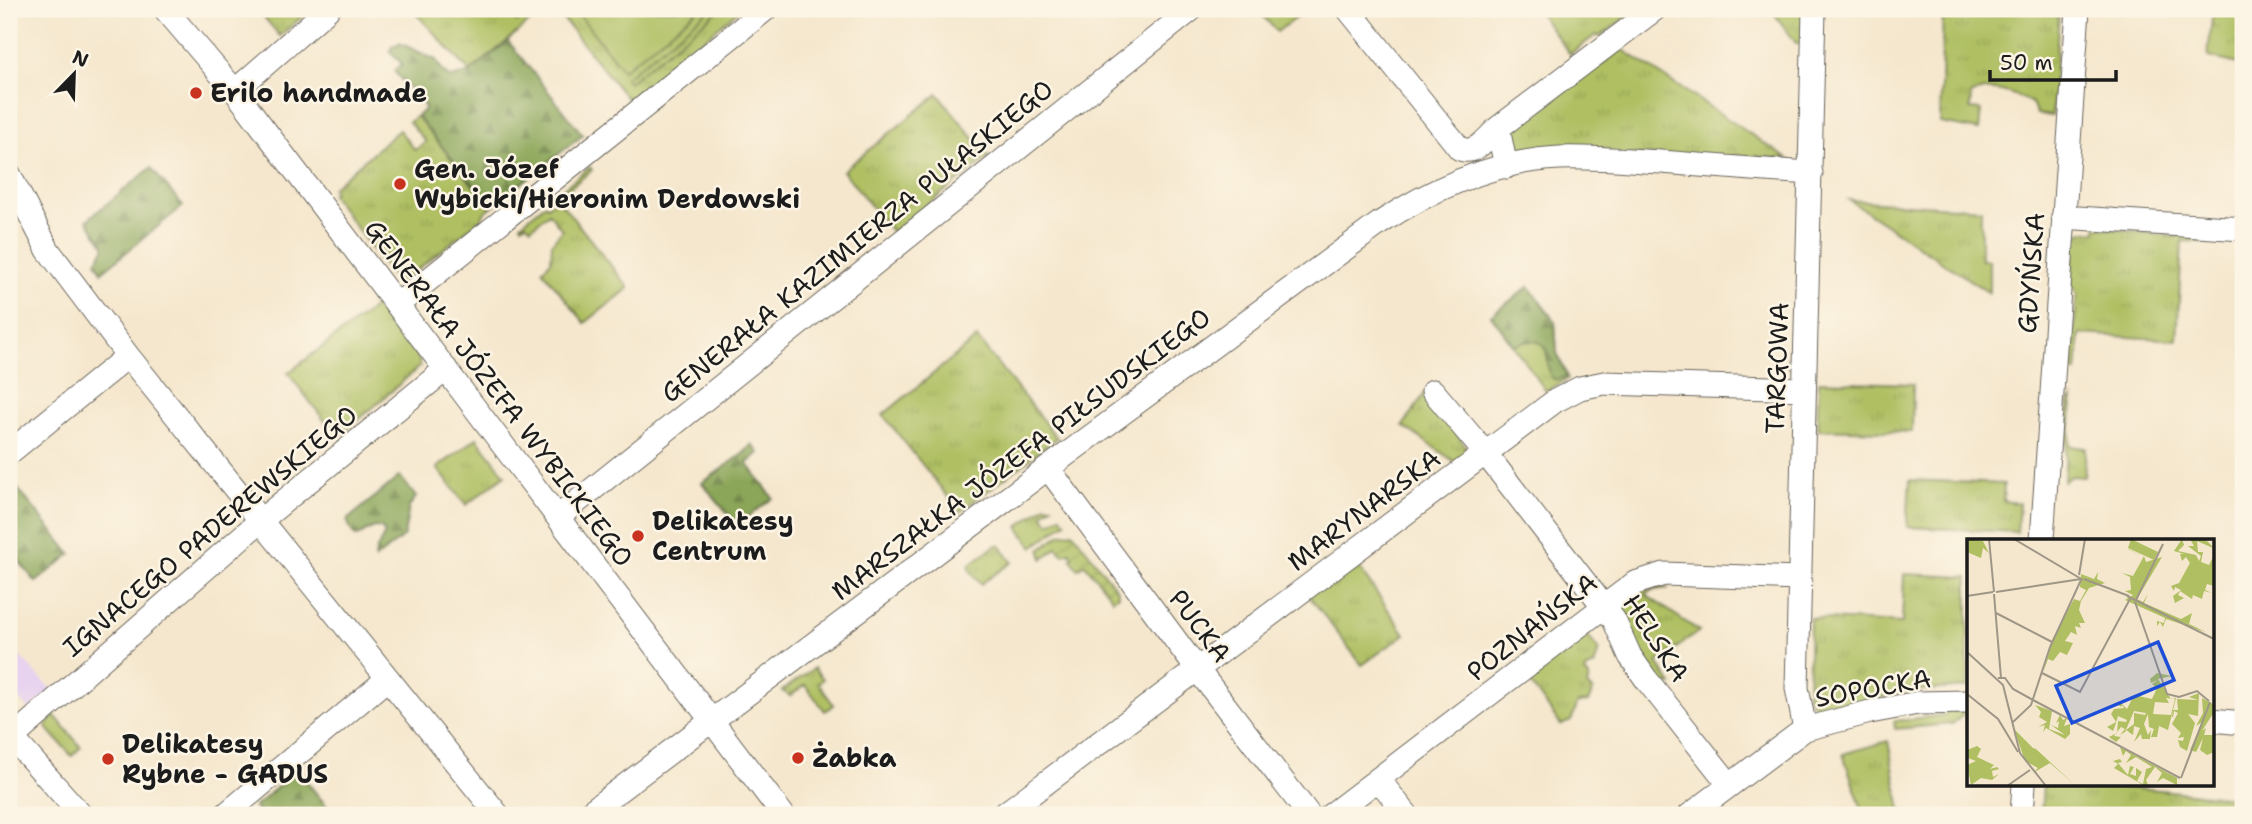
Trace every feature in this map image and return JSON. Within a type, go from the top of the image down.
[{"type":"street","name":"GENERAŁA JÓZEFA WYBICKIEGO","points":[[164,9],[235,91],[783,815]]},
{"type":"street","points":[[235,91],[328,9]]},
{"type":"street","points":[[397,305],[766,9]]},
{"type":"street","name":"GENERAŁA KAZIMIERZA PUŁASKIEGO","points":[[558,517],[1192,9]]},
{"type":"street","points":[[1348,9],[1460,149],[1467,151],[1476,149],[1497,128],[1655,9]]},
{"type":"street","name":"TARGOWA","points":[[1805,729],[1797,688],[1814,9]]},
{"type":"street","name":"GDYŃSKA","points":[[2042,539],[2078,9]]},
{"type":"street","points":[[1497,128],[1506,167]]},
{"type":"street","name":"MARSZAŁKA JÓZEFA PIŁSUDSKIEGO","points":[[586,815],[1048,468],[1417,199],[1454,182],[1506,167],[1557,158],[1811,173]]},
{"type":"street","points":[[9,174],[48,250],[128,356],[498,815]]},
{"type":"street","points":[[2063,216],[2243,229]]},
{"type":"street","points":[[9,453],[128,356]]},
{"type":"street","name":"IGNACEGO PADEREWSKIEGO","points":[[10,736],[261,521],[446,369]]},
{"type":"street","name":"MARYNARSKA","points":[[1003,815],[1555,401],[1580,388],[1604,383],[1804,389]]},
{"type":"street","name":"HELSKA","points":[[1433,391],[1486,454],[1614,620],[1630,656],[1646,679],[1729,785]]},
{"type":"street","name":"PUCKA","points":[[1048,468],[1309,815]]},
{"type":"street","points":[[277,542],[498,815]]},
{"type":"street","name":"POZNAŃSKA","points":[[1331,815],[1635,583],[1664,573],[1799,579]]},
{"type":"street","points":[[225,815],[387,679]]},
{"type":"street","name":"SOPOCKA","points":[[1690,815],[1805,729],[1918,703],[1967,702]]},
{"type":"street","points":[[2214,720],[2243,723]]},
{"type":"street","points":[[10,736],[81,815]]},
{"type":"street","points":[[1379,780],[1407,815]]},
{"type":"street","points":[[2022,815],[2024,786]]},
{"type":"shaded area","points":[[9,645],[52,690],[29,710],[9,688]]},
{"type":"green space","points":[[257,9],[311,9],[280,36]]},
{"type":"green space","points":[[412,9],[506,9],[517,22],[529,9],[545,9],[470,72]]},
{"type":"green space","points":[[555,9],[568,9],[570,12],[575,9],[741,9],[628,100]]},
{"type":"green space","points":[[699,9],[623,70],[576,11]]},
{"type":"green space","points":[[710,9],[720,9],[629,82],[625,78]]},
{"type":"green space","points":[[1257,9],[1307,9],[1277,32]]},
{"type":"green space","points":[[1536,9],[1634,9],[1635,11],[1570,54]]},
{"type":"green space","points":[[1771,9],[1805,9],[1804,45],[1796,43]]},
{"type":"green space","points":[[1943,9],[2009,9],[2059,13],[2052,116],[2037,114],[2032,103],[2017,96],[1986,90],[1971,95],[1970,109],[1981,110],[1979,130],[1940,123]]},
{"type":"green space","points":[[2213,9],[2243,9],[2243,65],[2208,57]]},
{"type":"green space","points":[[508,41],[583,135],[491,207],[417,116],[426,108],[394,71],[402,64],[390,51],[392,46],[400,43],[436,60],[444,73],[452,78],[470,72]]},
{"type":"green space","points":[[1622,49],[1788,159],[1735,155],[1730,159],[1514,150],[1509,129]]},
{"type":"green space","points":[[938,94],[989,157],[892,232],[843,171]]},
{"type":"green space","points":[[417,116],[491,207],[481,219],[400,283],[331,194],[334,192],[332,188],[399,130],[415,150],[426,142],[409,122]]},
{"type":"green space","points":[[590,167],[592,170],[557,198],[555,195]]},
{"type":"green space","points":[[151,168],[183,206],[102,272],[96,261],[104,245],[87,220]]},
{"type":"green space","points":[[557,198],[629,288],[585,323],[542,270],[551,261],[552,243],[562,230],[549,213],[531,228],[526,223],[522,226],[521,224],[545,204],[547,206]]},
{"type":"green space","points":[[1849,200],[1981,209],[1981,260],[1989,260],[1989,293]]},
{"type":"green space","points":[[2096,227],[2172,236],[2209,236],[2211,242],[2182,241],[2177,340],[2080,334],[2077,372],[2071,371],[2077,294],[2071,284],[2074,240],[2082,231],[2096,232]]},
{"type":"green space","points":[[1529,287],[1555,322],[1557,353],[1568,379],[1546,391],[1491,315]]},
{"type":"green space","points":[[1529,287],[1555,322],[1557,353],[1567,376],[1556,379],[1551,376],[1546,350],[1541,343],[1531,341],[1514,346],[1491,315]]},
{"type":"green space","points":[[374,298],[419,359],[420,366],[338,438],[288,373],[375,307],[371,301]]},
{"type":"green space","points":[[977,338],[1057,438],[960,512],[883,415]]},
{"type":"green space","points":[[1819,381],[1913,384],[1912,432],[1817,429]]},
{"type":"green space","points":[[1427,390],[1469,452],[1458,464],[1403,426]]},
{"type":"green space","points":[[2072,398],[2070,446],[2086,448],[2084,477],[2071,476],[2064,481],[2069,402]]},
{"type":"green space","points":[[477,438],[505,475],[466,505],[437,468]]},
{"type":"green space","points":[[752,444],[759,453],[747,463],[773,498],[737,525],[702,483],[744,453]]},
{"type":"green space","points":[[400,476],[416,497],[409,507],[404,536],[375,559],[385,533],[381,528],[375,527],[355,536],[347,520]]},
{"type":"green space","points":[[9,478],[71,554],[36,582],[9,549]]},
{"type":"green space","points":[[1910,480],[2004,484],[2003,501],[2019,503],[2017,532],[1907,527]]},
{"type":"green space","points":[[1046,505],[1052,506],[1042,514],[1050,523],[1061,516],[1066,522],[1033,547],[1018,527]]},
{"type":"green space","points":[[1073,532],[1118,591],[1118,595],[1113,599],[1085,564],[1078,569],[1070,552],[1062,554],[1057,547],[1043,559],[1040,549],[1061,534]]},
{"type":"green space","points":[[996,545],[1000,545],[1012,562],[981,584],[969,569],[969,565]]},
{"type":"green space","points":[[1355,562],[1405,634],[1362,665],[1306,592]]},
{"type":"green space","points":[[1904,574],[1967,577],[1967,687],[1911,691],[1817,711],[1808,696],[1810,618],[1902,623]]},
{"type":"green space","points":[[1662,586],[1669,588],[1653,590],[1646,595],[1699,631],[1657,663],[1672,685],[1658,686],[1618,612],[1640,592]]},
{"type":"green space","points":[[1584,632],[1599,650],[1594,666],[1585,673],[1589,677],[1587,686],[1593,691],[1588,702],[1578,703],[1571,721],[1561,725],[1527,679]]},
{"type":"green space","points":[[814,668],[823,679],[818,683],[834,705],[825,711],[805,685],[790,696],[782,691]]},
{"type":"green space","points":[[1951,708],[1967,711],[1952,724],[1895,729],[1894,721],[1944,715]]},
{"type":"green space","points":[[55,716],[81,747],[72,756],[46,727]]},
{"type":"green space","points":[[1888,741],[1902,815],[1864,815],[1843,754]]},
{"type":"green space","points":[[297,770],[334,815],[261,815],[254,807]]},
{"type":"green space","points":[[2043,786],[2150,789],[2236,798],[2234,815],[2041,815]]},
{"type":"place","name":"Erilo handmade","points":[[196,93]]},
{"type":"place","name":"Gen. Józef Wybicki/Hieronim Derdowski","points":[[400,184]]},
{"type":"place","name":"Delikatesy Centrum","points":[[638,536]]},
{"type":"place","name":"Żabka","points":[[798,758]]},
{"type":"place","name":"Delikatesy Rybne - GADUS","points":[[108,759]]}]
